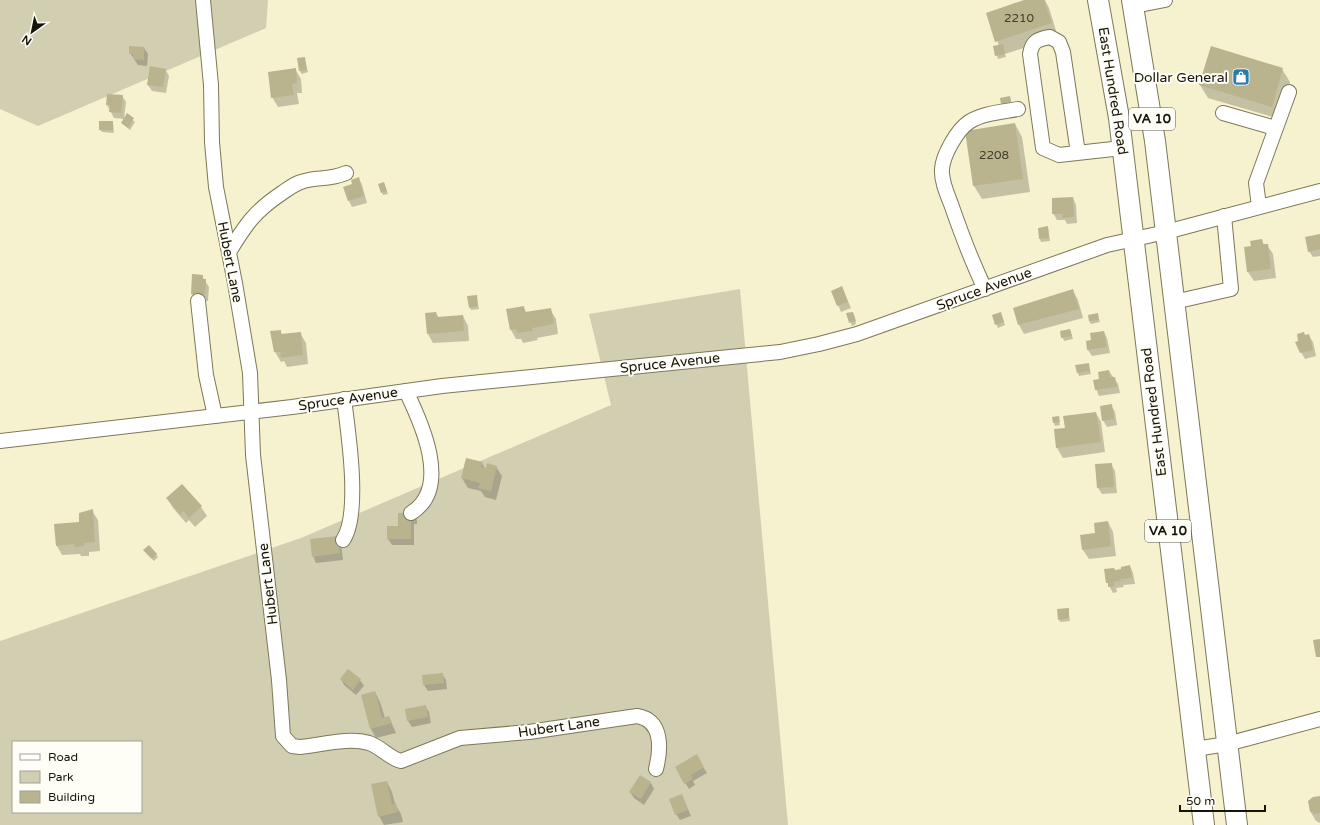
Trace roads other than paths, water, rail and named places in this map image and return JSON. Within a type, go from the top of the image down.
[{"type":"highway","name":"East Hundred Road","points":[[1098,0],[1122,148],[1204,825]]},
{"type":"highway","name":"VA 10","points":[[1133,3],[1148,88],[1237,825]]},
{"type":"street","name":"Hubert Lane","points":[[203,0],[211,85],[212,142],[216,187],[250,373],[253,455],[280,680],[283,736],[292,746],[300,747],[358,741],[370,744],[395,759],[402,761],[460,738],[529,732],[637,716],[644,717],[652,722],[656,728],[659,749],[656,770]]},
{"type":"street","points":[[1133,3],[1165,0]]},
{"type":"street","points":[[1078,153],[1062,52],[1059,42],[1050,37],[1037,39],[1032,45],[1030,54],[1043,148],[1059,156],[1122,148]]},
{"type":"street","points":[[1259,206],[1256,183],[1289,92]]},
{"type":"street","points":[[985,289],[959,229],[948,196],[942,168],[944,160],[959,130],[969,122],[982,116],[1018,108]]},
{"type":"street","points":[[1223,113],[1275,128]]},
{"type":"street","points":[[229,252],[249,220],[268,202],[298,182],[308,180],[325,180],[346,173]]},
{"type":"street","name":"Spruce Avenue","points":[[0,441],[215,416],[406,390],[780,352],[857,334],[1107,245],[1133,238],[1166,232],[1320,191]]},
{"type":"street","points":[[1174,302],[1231,289],[1224,216]]},
{"type":"street","points":[[198,301],[206,375],[215,416]]},
{"type":"street","points":[[406,390],[424,431],[431,469],[431,485],[428,495],[422,504],[411,513]]},
{"type":"street","points":[[344,399],[351,459],[352,514],[349,528],[344,540]]},
{"type":"street","points":[[1195,749],[1227,744],[1320,719]]},
{"type":"place","name":"Dollar General","points":[[1241,77]]}]
